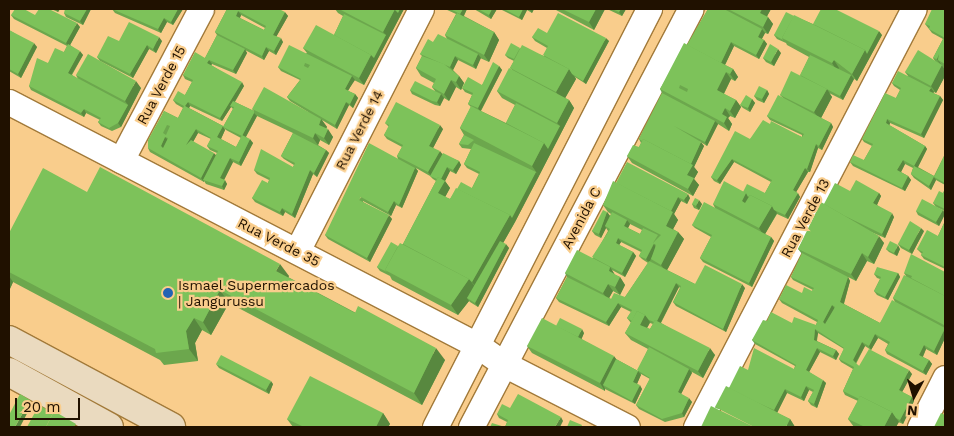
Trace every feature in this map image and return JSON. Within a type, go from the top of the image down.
[{"type":"main road","points":[[9,340],[171,427]]},
{"type":"main road","points":[[9,372],[108,427]]},
{"type":"street","name":"Rua Verde 15","points":[[121,160],[201,9]]},
{"type":"street","name":"Rua Verde 14","points":[[297,252],[420,9]]},
{"type":"street","points":[[435,427],[649,9]]},
{"type":"street","name":"Avenida C","points":[[471,427],[690,9]]},
{"type":"street","name":"Rua Verde 13","points":[[696,427],[914,9]]},
{"type":"street","name":"Rua Verde 35","points":[[9,102],[477,345],[504,364],[626,427]]},
{"type":"street","points":[[920,427],[945,378]]},
{"type":"building","points":[[15,9],[24,9],[35,15],[39,9],[49,9],[77,23],[66,43],[11,15]]},
{"type":"building","points":[[65,9],[87,9],[80,21],[64,13]]},
{"type":"building","points":[[112,9],[178,9],[171,22],[164,18],[158,29]]},
{"type":"building","points":[[227,9],[281,9],[285,12],[273,35],[281,38],[274,51],[266,47],[262,56],[215,32]],"holes":[[[238,11],[266,26],[264,30],[236,16]]]},
{"type":"building","points":[[339,9],[395,9],[383,32]]},
{"type":"building","points":[[450,9],[463,9],[460,14]]},
{"type":"building","points":[[478,9],[492,9],[489,15]]},
{"type":"building","points":[[504,9],[523,9],[519,17]]},
{"type":"building","points":[[562,9],[596,9],[589,22]]},
{"type":"building","points":[[708,9],[724,9],[762,29],[758,37],[764,40],[756,55],[731,42],[721,63],[687,45]]},
{"type":"building","points":[[728,9],[762,9],[760,13],[768,17],[763,27]]},
{"type":"building","points":[[821,9],[835,9],[879,31],[867,54],[865,50],[813,24]]},
{"type":"building","points":[[932,9],[945,9],[945,38],[929,29],[930,26],[925,24]]},
{"type":"building","points":[[786,12],[794,16],[782,38],[783,40],[774,35]]},
{"type":"building","points":[[457,13],[494,32],[484,55],[445,35]]},
{"type":"building","points":[[558,13],[606,38],[583,81],[572,74],[569,69],[543,55],[548,46],[532,37],[538,28],[547,33]]},
{"type":"building","points":[[344,14],[386,35],[374,58],[334,35]]},
{"type":"building","points":[[794,15],[865,50],[852,74],[834,60],[832,63],[782,38]]},
{"type":"building","points":[[129,22],[159,37],[153,49],[147,45],[130,74],[97,57],[108,36],[119,41]]},
{"type":"building","points":[[316,25],[371,55],[359,78],[303,48]]},
{"type":"building","points":[[9,30],[34,43],[18,74],[9,69]]},
{"type":"building","points":[[438,34],[478,54],[473,65],[455,56],[450,67],[420,54],[428,39],[433,42]]},
{"type":"building","points":[[217,35],[245,49],[233,70],[209,60],[207,63],[242,82],[220,118],[188,102],[185,106],[223,126],[217,137],[236,147],[242,135],[250,139],[239,162],[230,158],[220,178],[225,180],[222,186],[203,180],[218,151],[207,146],[211,138],[196,129],[186,145],[191,140],[214,153],[201,178],[148,148],[148,140],[164,111],[178,118],[184,106],[173,100],[178,91],[185,95],[193,80],[183,75],[195,52],[205,58]],"holes":[[[167,125],[170,126],[166,135],[163,133]],[[165,137],[168,138],[163,148],[161,146]]]},
{"type":"building","points":[[943,39],[945,40],[945,64],[938,60],[939,54],[937,59],[933,58]]},
{"type":"building","points":[[511,43],[520,48],[514,59],[505,55]]},
{"type":"building","points":[[684,43],[733,69],[730,74],[726,72],[717,90],[736,100],[730,111],[725,108],[722,114],[727,117],[724,123],[660,89]],"holes":[[[680,85],[688,89],[687,92],[679,88]]]},
{"type":"building","points":[[68,44],[80,51],[68,73],[128,105],[118,123],[109,128],[98,122],[101,118],[84,109],[81,113],[29,86],[37,58],[48,63],[55,48],[64,52]]},
{"type":"building","points":[[770,44],[778,49],[771,62],[763,58]]},
{"type":"building","points":[[289,45],[352,76],[345,89],[355,94],[350,104],[346,102],[335,125],[287,97],[301,79],[278,67]],"holes":[[[305,63],[310,65],[308,68],[304,66]]]},
{"type":"building","points":[[522,45],[569,69],[556,92],[510,68]]},
{"type":"building","points":[[918,50],[942,65],[931,86],[905,72]]},
{"type":"building","points":[[88,54],[136,81],[125,101],[76,75]]},
{"type":"building","points":[[810,55],[851,75],[840,96],[800,75]]},
{"type":"building","points":[[422,56],[444,64],[459,76],[456,82],[451,80],[444,94],[432,87],[436,79],[416,68]]},
{"type":"building","points":[[493,62],[499,66],[478,108],[468,104],[473,93],[462,88],[468,77],[482,85]]},
{"type":"building","points":[[509,68],[569,100],[557,123],[497,91]]},
{"type":"building","points":[[791,71],[827,89],[814,112],[780,95]]},
{"type":"building","points":[[898,71],[931,88],[929,91],[940,96],[921,134],[887,119],[886,123],[925,146],[914,166],[903,160],[897,170],[908,176],[902,188],[850,162],[853,155],[864,160],[873,144],[862,139],[885,93],[896,98],[901,88],[892,83]]},
{"type":"building","points":[[415,81],[441,94],[437,102],[410,90]]},
{"type":"building","points":[[759,86],[767,90],[762,99],[754,96]]},
{"type":"building","points":[[264,87],[321,119],[319,125],[328,129],[324,138],[315,133],[313,138],[252,109]]},
{"type":"building","points":[[662,93],[715,121],[705,142],[674,126],[701,142],[691,164],[643,139],[642,141],[639,139]]},
{"type":"building","points":[[746,95],[752,99],[748,108],[740,105]]},
{"type":"building","points":[[778,95],[831,123],[819,146],[816,144],[807,169],[805,168],[793,190],[798,193],[785,215],[750,195],[748,197],[743,192],[747,184],[765,193],[772,180],[732,159],[717,180],[711,177],[735,131],[750,139],[763,120],[770,124],[771,121],[802,137],[804,134],[767,116]]},
{"type":"building","points":[[233,101],[254,111],[242,136],[223,127],[234,107],[230,106]]},
{"type":"building","points":[[396,102],[440,125],[429,146],[440,151],[428,172],[397,156],[403,145],[384,135],[389,125],[385,123]]},
{"type":"building","points":[[516,103],[560,126],[548,149],[544,143],[506,123]]},
{"type":"building","points":[[471,106],[544,143],[532,166],[460,128]]},
{"type":"building","points":[[293,133],[326,150],[314,173],[310,170],[292,214],[282,208],[280,212],[252,198],[262,180],[268,183],[270,178],[254,170],[261,149],[293,167],[295,163],[281,156]]},
{"type":"building","points":[[464,135],[474,140],[468,145],[459,144]]},
{"type":"building","points":[[643,139],[693,165],[687,175],[694,178],[688,189],[627,156],[633,145],[639,147]]},
{"type":"building","points":[[369,143],[415,168],[399,205],[394,201],[388,212],[361,197],[359,200],[389,215],[367,258],[325,235]]},
{"type":"building","points":[[474,143],[536,172],[512,218],[510,215],[457,189],[461,182],[472,188],[480,172],[464,164]]},
{"type":"building","points":[[443,153],[459,161],[453,170],[447,167],[441,179],[438,177],[437,179],[430,176]]},
{"type":"building","points":[[945,154],[945,183],[934,177]]},
{"type":"building","points":[[627,162],[688,194],[684,200],[678,197],[671,211],[616,183]]},
{"type":"building","points":[[914,166],[934,176],[929,186],[911,174]]},
{"type":"building","name":"Ismael Supermercados | Jangurussu","points":[[100,167],[280,264],[276,271],[355,313],[358,306],[436,348],[414,393],[220,290],[203,322],[194,318],[186,331],[189,349],[156,353],[155,349],[9,272],[9,233],[43,168],[87,192]]},
{"type":"building","points":[[438,177],[445,181],[438,193],[450,199],[456,188],[510,215],[472,282],[403,244]]},
{"type":"building","points":[[856,180],[879,193],[873,203],[892,213],[882,234],[824,204],[835,183],[850,191]]},
{"type":"building","points":[[613,181],[673,212],[666,226],[678,232],[661,265],[651,259],[656,245],[653,243],[661,235],[603,205]]},
{"type":"building","points":[[724,181],[746,193],[742,201],[745,203],[750,195],[772,206],[759,228],[713,204]]},
{"type":"building","points":[[945,189],[945,209],[933,203],[939,191],[943,193]]},
{"type":"building","points":[[695,198],[699,200],[696,206],[692,204]]},
{"type":"building","points":[[922,199],[943,210],[936,222],[916,211]]},
{"type":"building","points":[[704,202],[771,237],[749,283],[700,258],[712,235],[692,225]]},
{"type":"building","points":[[821,202],[879,236],[868,257],[862,253],[851,274],[798,249]]},
{"type":"building","points":[[603,210],[607,212],[599,234],[592,231]]},
{"type":"building","points":[[612,212],[627,220],[624,226],[640,234],[643,228],[658,235],[646,259],[639,256],[642,250],[618,238],[616,243],[633,252],[622,273],[592,257],[610,229],[605,226]]},
{"type":"building","points":[[910,221],[921,228],[909,250],[898,244]]},
{"type":"building","points":[[945,221],[945,267],[921,255],[923,252],[917,249],[927,230],[938,236]]},
{"type":"building","points":[[500,241],[506,244],[475,303],[467,298]]},
{"type":"building","points":[[890,241],[898,245],[894,253],[886,249]]},
{"type":"building","points":[[391,242],[398,246],[385,270],[387,272],[377,267]]},
{"type":"building","points":[[400,243],[469,279],[451,305],[385,270]]},
{"type":"building","points":[[577,250],[610,267],[609,271],[620,277],[615,287],[608,284],[603,293],[565,273]]},
{"type":"building","points":[[802,253],[848,277],[840,302],[880,323],[892,300],[945,328],[934,351],[924,345],[919,355],[929,360],[923,371],[885,350],[890,342],[875,334],[869,346],[862,342],[853,360],[859,366],[869,349],[909,370],[899,390],[912,397],[900,420],[892,412],[860,396],[859,399],[843,391],[854,367],[839,359],[844,348],[815,329],[814,340],[836,350],[833,356],[817,348],[806,370],[823,380],[814,404],[808,401],[814,390],[806,386],[801,397],[785,389],[774,410],[729,388],[740,366],[748,370],[754,348],[794,369],[796,365],[752,340],[763,320],[767,321],[771,312],[792,323],[794,317],[816,325],[818,320],[779,299],[786,285],[802,293],[804,287],[812,291],[814,288],[791,277]],"holes":[[[832,305],[835,307],[825,324],[823,322]]]},
{"type":"building","points":[[911,254],[945,272],[945,296],[904,273]]},
{"type":"building","points":[[649,261],[695,284],[705,265],[742,284],[723,329],[673,302],[681,286],[676,283],[657,321],[655,320],[654,322],[637,311],[632,321],[627,318],[632,310],[618,303],[606,322],[556,298],[567,277],[611,299],[614,293],[625,297]]},
{"type":"building","points":[[877,267],[898,273],[885,297],[874,291],[881,277],[874,274]]},
{"type":"building","points":[[904,275],[945,296],[944,325],[893,298]]},
{"type":"building","points":[[637,311],[645,315],[640,325],[650,329],[655,320],[710,348],[698,371],[625,333]]},
{"type":"building","points":[[542,318],[614,356],[600,383],[527,346]]},
{"type":"building","points":[[560,318],[582,329],[578,337],[556,326]]},
{"type":"building","points":[[649,347],[689,369],[678,392],[689,398],[682,413],[662,419],[636,405],[650,378],[637,370]]},
{"type":"building","points":[[221,355],[271,381],[266,390],[216,364]]},
{"type":"building","points":[[616,359],[638,371],[633,382],[640,385],[632,401],[603,385]]},
{"type":"building","points":[[310,376],[383,413],[376,427],[304,427],[287,419]]},
{"type":"building","points":[[726,386],[790,419],[786,427],[754,427],[715,407]]},
{"type":"building","points":[[20,394],[30,400],[15,427],[9,427],[9,415]]},
{"type":"building","points":[[518,394],[561,417],[555,427],[505,427],[508,420],[497,414],[502,404],[510,408]]},
{"type":"building","points":[[860,396],[892,412],[884,427],[865,427],[848,419]]},
{"type":"building","points":[[39,405],[53,413],[46,427],[27,427]]},
{"type":"building","points":[[711,406],[754,427],[701,427]]},
{"type":"building","points":[[54,411],[76,424],[74,427],[46,427]]},
{"type":"building","points":[[941,413],[945,415],[945,427],[934,427]]},
{"type":"building","points":[[570,420],[582,425],[581,427],[567,427]]},
{"type":"building","points":[[492,423],[505,427],[490,427]]},
{"type":"place","name":"Ismael Supermercados | Jangurussu","points":[[168,293]]}]
